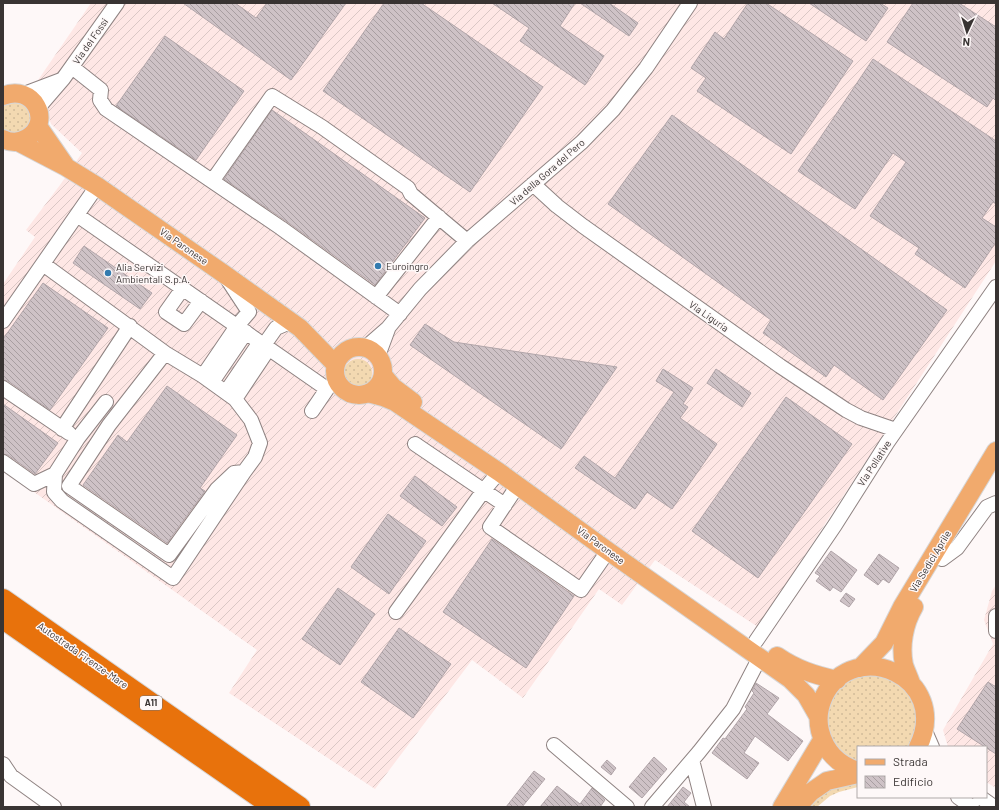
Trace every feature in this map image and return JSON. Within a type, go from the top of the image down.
[{"type":"highway","name":"Autostrada Firenze-Mare","points":[[3,599],[300,807]]},
{"type":"highway","name":"Autostrada Firenze-Mare","points":[[3,619],[272,807]]},
{"type":"main road","points":[[3,96],[9,93],[24,94],[38,108],[39,114],[38,126],[30,136],[8,141]]},
{"type":"main road","name":"Via Paronese","points":[[38,126],[66,167]]},
{"type":"main road","name":"Via Paronese","points":[[8,141],[66,167],[97,186],[295,325],[336,365],[335,373],[337,380],[346,391],[353,394],[368,393],[395,402],[518,485],[608,551],[758,649],[794,667],[815,675],[837,680]]},
{"type":"main road","name":"Via Paronese","points":[[295,325],[363,351]]},
{"type":"main road","points":[[336,365],[338,359],[363,351],[381,362],[382,375],[377,386],[368,393]]},
{"type":"main road","name":"Via Paronese","points":[[382,375],[400,394],[758,649],[799,686],[818,716]]},
{"type":"main road","name":"Via Sedici Aprile","points":[[860,668],[884,643],[902,607],[996,451]]},
{"type":"main road","name":"Via Sedici Aprile","points":[[925,742],[924,706],[911,683],[904,665],[904,634],[911,612],[942,559],[996,475]]},
{"type":"main road","name":"Via Sedici Aprile","points":[[857,772],[839,762],[831,755],[822,740],[818,725],[818,716],[826,692],[845,674],[860,668],[872,666],[894,671],[911,683]]},
{"type":"main road","points":[[782,807],[822,740]]},
{"type":"main road","name":"Via Sedici Aprile","points":[[797,807],[810,792],[827,781],[857,773]]},
{"type":"street","name":"Via dei Fossi","points":[[38,108],[63,79],[117,3]]},
{"type":"street","name":"Via della Gora del Pero","points":[[363,351],[388,328],[420,289],[467,241],[582,142],[613,110],[646,68],[690,3]]},
{"type":"street","points":[[72,67],[101,90],[100,100],[106,109],[213,180],[400,314]]},
{"type":"street","points":[[24,94],[63,79]]},
{"type":"street","points":[[213,180],[272,96],[322,127],[408,188],[410,194],[467,241]]},
{"type":"street","name":"Via Liguria","points":[[533,184],[557,206],[583,226],[780,366],[854,415],[896,430]]},
{"type":"street","points":[[3,321],[97,186]]},
{"type":"street","points":[[77,215],[327,389],[312,411]]},
{"type":"street","points":[[373,295],[439,217]]},
{"type":"street","points":[[43,264],[165,353],[231,396],[251,420],[260,443],[255,457],[173,578],[62,501],[54,492],[55,474],[78,438],[106,402]]},
{"type":"street","points":[[207,379],[241,329],[249,312],[224,274]]},
{"type":"street","name":"Via Pollative","points":[[652,807],[733,709],[758,649],[835,525],[896,430],[996,287]]},
{"type":"street","points":[[183,288],[166,312],[184,324],[201,301]]},
{"type":"street","points":[[231,396],[276,328],[295,325]]},
{"type":"street","points":[[62,429],[130,326]]},
{"type":"street","points":[[165,353],[109,425],[69,486],[168,555],[218,489],[234,473],[244,472]]},
{"type":"street","points":[[3,388],[62,429],[78,438]]},
{"type":"street","points":[[89,390],[121,411]]},
{"type":"street","points":[[415,444],[505,505]]},
{"type":"street","points":[[3,462],[34,484],[55,474]]},
{"type":"street","points":[[396,612],[484,490],[499,472]]},
{"type":"street","points":[[518,485],[490,527],[581,590],[608,551]]},
{"type":"street","points":[[942,559],[957,548],[987,507],[996,503]]},
{"type":"street","points":[[996,616],[996,631]]},
{"type":"street","points":[[554,745],[627,807]]},
{"type":"street","points":[[692,760],[704,807]]},
{"type":"street","points":[[3,764],[11,776],[54,807]]},
{"type":"street","points":[[959,798],[972,807]]},
{"type":"street","points":[[981,798],[994,807]]},
{"type":"shaded area","points":[[91,3],[996,3],[996,261],[758,627],[655,560],[622,605],[599,589],[523,698],[472,660],[375,789],[229,693],[257,650],[3,470],[3,284],[35,237],[26,230],[82,153],[51,124],[36,83]]},
{"type":"shaded area","points":[[6,102],[26,103],[32,120],[22,134],[3,132],[3,104]]},
{"type":"shaded area","points":[[358,359],[368,363],[372,373],[368,383],[358,387],[348,383],[344,373],[348,363]]},
{"type":"shaded area","points":[[996,585],[996,788],[987,783],[987,746],[948,746],[943,730],[993,644],[984,620],[992,591]]},
{"type":"shaded area","points":[[872,675],[892,680],[908,693],[913,702],[918,722],[910,746],[857,746],[857,766],[832,749],[825,709],[842,684],[861,676]]},
{"type":"shaded area","points":[[857,782],[857,787],[830,796],[817,807],[804,807],[829,789]]},
{"type":"building","points":[[183,3],[235,3],[256,18],[267,3],[346,3],[291,80]]},
{"type":"building","points":[[384,3],[421,3],[543,87],[470,192],[323,91]]},
{"type":"building","points":[[492,3],[575,3],[560,26],[604,56],[585,85],[520,41],[529,28]]},
{"type":"building","points":[[580,3],[609,3],[638,23],[629,36]]},
{"type":"building","points":[[748,3],[766,3],[853,61],[791,154],[697,91],[706,78],[691,68],[715,32],[724,39]]},
{"type":"building","points":[[809,3],[880,3],[888,8],[866,41]]},
{"type":"building","points":[[913,3],[959,3],[996,27],[996,101],[993,98],[987,107],[887,42]]},
{"type":"building","points":[[165,36],[244,91],[196,160],[116,106]]},
{"type":"building","points":[[873,59],[996,141],[996,204],[993,202],[982,218],[996,227],[996,242],[965,288],[915,254],[919,248],[870,216],[906,162],[893,153],[855,209],[798,171]]},
{"type":"building","points":[[272,110],[425,218],[375,285],[286,221],[224,179]]},
{"type":"building","points":[[672,115],[947,310],[883,400],[834,365],[826,377],[763,333],[771,320],[608,204]]},
{"type":"building","points":[[84,246],[152,293],[140,309],[73,263]]},
{"type":"building","points":[[43,283],[108,328],[50,410],[8,381],[3,380],[3,339]]},
{"type":"building","points":[[425,324],[454,342],[617,367],[561,449],[410,345]]},
{"type":"building","points":[[663,369],[693,388],[683,404],[688,407],[680,418],[717,444],[672,509],[647,492],[635,509],[575,468],[584,456],[615,478],[674,392],[656,381]]},
{"type":"building","points":[[716,369],[751,393],[742,407],[707,383]]},
{"type":"building","points":[[167,386],[237,435],[200,488],[205,491],[167,543],[83,485],[118,435],[127,442]]},
{"type":"building","points":[[786,397],[852,444],[758,578],[692,531]]},
{"type":"building","points":[[3,404],[58,443],[35,474],[8,455],[3,454]]},
{"type":"building","points":[[415,476],[457,507],[442,526],[400,496]]},
{"type":"building","points":[[388,514],[426,541],[389,594],[351,567]]},
{"type":"building","points":[[492,539],[574,596],[526,668],[443,612]]},
{"type":"building","points":[[831,551],[857,570],[841,592],[833,587],[830,591],[816,581],[820,576],[815,573]]},
{"type":"building","points":[[879,554],[899,568],[889,583],[883,579],[878,585],[864,575]]},
{"type":"building","points":[[338,588],[375,614],[340,665],[302,639]]},
{"type":"building","points":[[846,593],[855,599],[849,607],[840,601]]},
{"type":"building","points":[[399,628],[451,664],[413,718],[361,682]]},
{"type":"building","points":[[988,682],[996,687],[996,754],[987,748],[987,746],[984,746],[957,729]]},
{"type":"building","points":[[756,683],[779,698],[767,714],[803,741],[788,761],[755,736],[744,753],[759,763],[747,779],[712,753],[723,738],[725,739],[747,709],[745,707],[754,693],[752,691]]},
{"type":"building","points":[[654,757],[667,769],[642,798],[629,787]]},
{"type":"building","points":[[607,760],[616,768],[611,775],[601,767]]},
{"type":"building","points":[[534,771],[545,779],[522,807],[506,807]]},
{"type":"building","points":[[557,786],[580,804],[592,788],[605,800],[600,807],[540,807]]},
{"type":"building","points":[[683,787],[691,793],[684,802],[690,807],[667,807]]},
{"type":"place","name":"Euroingro","points":[[378,266]]},
{"type":"place","name":"Alia Servizi Ambientali S.p.A.","points":[[108,273]]}]
